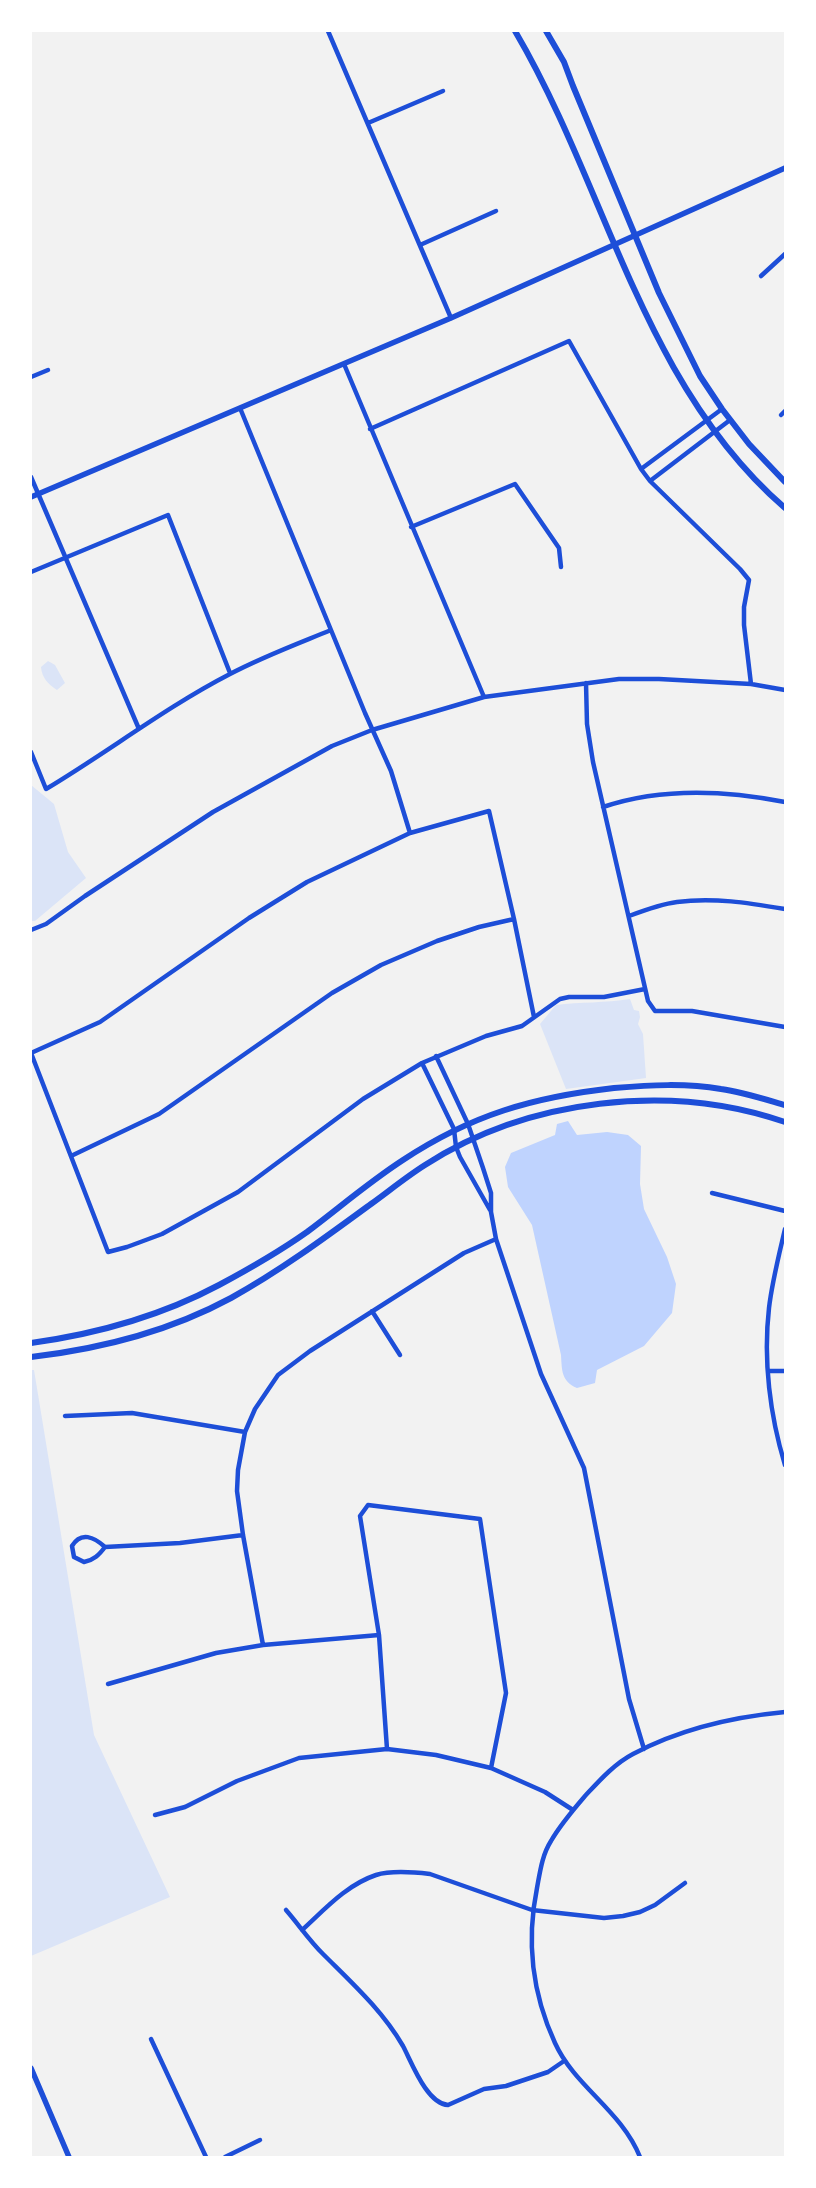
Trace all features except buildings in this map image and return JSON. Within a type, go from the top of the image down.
[{"type":"main road","points":[[515,31],[539,76],[648,322],[669,363],[715,431],[743,466],[785,508]]},
{"type":"main road","points":[[546,31],[564,62],[659,293],[700,376],[722,410],[749,444],[785,482]]},
{"type":"main road","points":[[31,1343],[111,1328],[168,1308],[218,1285],[305,1233],[403,1160],[454,1129],[520,1104],[544,1098],[644,1086],[680,1085],[721,1089],[785,1105]]},
{"type":"main road","points":[[31,1357],[71,1352],[123,1340],[176,1322],[230,1298],[284,1266],[423,1166],[473,1139],[529,1118],[577,1107],[628,1102],[685,1103],[721,1107],[785,1122]]},
{"type":"street","points":[[328,31],[451,318]]},
{"type":"street","points":[[368,123],[443,91]]},
{"type":"street","points":[[31,497],[451,318],[785,168]]},
{"type":"street","points":[[420,245],[496,211]]},
{"type":"street","points":[[761,276],[785,254]]},
{"type":"street","points":[[370,429],[569,340],[641,469],[650,481],[749,580],[744,607],[744,625],[751,684]]},
{"type":"street","points":[[344,364],[484,697]]},
{"type":"street","points":[[31,377],[48,370]]},
{"type":"street","points":[[240,408],[372,730],[391,771],[410,833]]},
{"type":"street","points":[[641,469],[722,410]]},
{"type":"street","points":[[650,481],[730,420]]},
{"type":"street","points":[[31,477],[138,729]]},
{"type":"street","points":[[411,527],[515,484],[560,548],[561,567]]},
{"type":"street","points":[[31,572],[168,515],[230,673]]},
{"type":"street","points":[[31,752],[46,789],[90,763],[138,729],[230,673],[331,630]]},
{"type":"street","points":[[31,930],[46,924],[212,812],[332,746],[372,730],[484,697],[619,679],[660,679],[751,684],[785,690]]},
{"type":"street","points":[[586,683],[587,724],[603,808],[648,1001],[656,1011],[692,1011],[785,1027]]},
{"type":"street","points":[[603,808],[627,799],[662,794],[709,792],[757,796],[785,802]]},
{"type":"street","points":[[534,1017],[514,919],[488,811],[410,833],[307,882],[249,918],[100,1022],[31,1053],[108,1252],[162,1234],[230,1196],[363,1099],[436,1056],[486,1036],[522,1026],[560,1000],[569,997],[604,997],[645,989]]},
{"type":"street","points":[[629,916],[677,902],[704,900],[740,902],[785,909]]},
{"type":"street","points":[[71,1156],[159,1114],[332,993],[381,966],[437,942],[479,927],[514,919]]},
{"type":"street","points":[[436,1056],[468,1124],[491,1193],[491,1212],[496,1239],[547,1390],[584,1468],[629,1699],[644,1749]]},
{"type":"street","points":[[422,1063],[454,1129],[456,1147],[491,1212]]},
{"type":"street","points":[[712,1193],[785,1211]]},
{"type":"street","points":[[785,1229],[769,1309],[770,1394],[785,1465]]},
{"type":"street","points":[[263,1645],[237,1491],[238,1470],[245,1432],[255,1409],[278,1375],[310,1351],[464,1253],[496,1239]]},
{"type":"street","points":[[372,1311],[400,1355]]},
{"type":"street","points":[[769,1371],[785,1371]]},
{"type":"street","points":[[65,1416],[132,1413],[245,1432]]},
{"type":"street","points":[[387,1749],[379,1635],[360,1516],[368,1505],[480,1519],[506,1693],[491,1768]]},
{"type":"street","points":[[104,1547],[180,1543],[243,1535]]},
{"type":"street","points":[[88,1536],[97,1539],[104,1547],[98,1556],[91,1561],[84,1562],[74,1557],[72,1546],[80,1537],[88,1536]]},
{"type":"street","points":[[108,1684],[216,1653],[263,1645],[379,1635]]},
{"type":"street","points":[[640,2157],[627,2131],[612,2112],[564,2062],[545,2020],[538,1995],[531,1946],[532,1910],[540,1869],[546,1850],[573,1810],[614,1766],[644,1749],[685,1730],[747,1716],[785,1712]]},
{"type":"street","points":[[155,1815],[185,1807],[237,1781],[299,1758],[387,1749],[436,1754],[491,1768],[545,1792],[573,1810]]},
{"type":"street","points":[[302,1930],[337,1898],[355,1885],[377,1875],[396,1873],[430,1874],[532,1910],[604,1918],[640,1912],[655,1905],[685,1883]]},
{"type":"street","points":[[286,1910],[302,1930],[375,2007],[403,2046],[430,2094],[442,2104],[448,2105],[484,2089],[528,2080],[548,2072],[564,2062]]},
{"type":"street","points":[[151,2039],[206,2157]]},
{"type":"street","points":[[31,2068],[69,2157]]},
{"type":"street","points":[[225,2157],[260,2140]]},
{"type":"shaded area","points":[[48,661],[55,665],[65,683],[57,690],[44,678],[41,667]]},
{"type":"shaded area","points":[[31,785],[54,804],[68,852],[86,878],[35,921],[31,921]]},
{"type":"shaded area","points":[[630,999],[634,1010],[639,1011],[638,1024],[643,1034],[646,1078],[566,1089],[540,1024],[556,1005]]},
{"type":"shaded area","points":[[31,1370],[34,1370],[94,1735],[170,1897],[31,1956]]},
{"type":"water","points":[[568,1121],[577,1135],[607,1132],[628,1135],[641,1146],[640,1184],[644,1209],[667,1257],[676,1284],[672,1313],[644,1346],[597,1370],[595,1383],[577,1388],[568,1382],[563,1374],[561,1355],[532,1225],[508,1187],[505,1167],[511,1153],[555,1135],[557,1124]]}]
